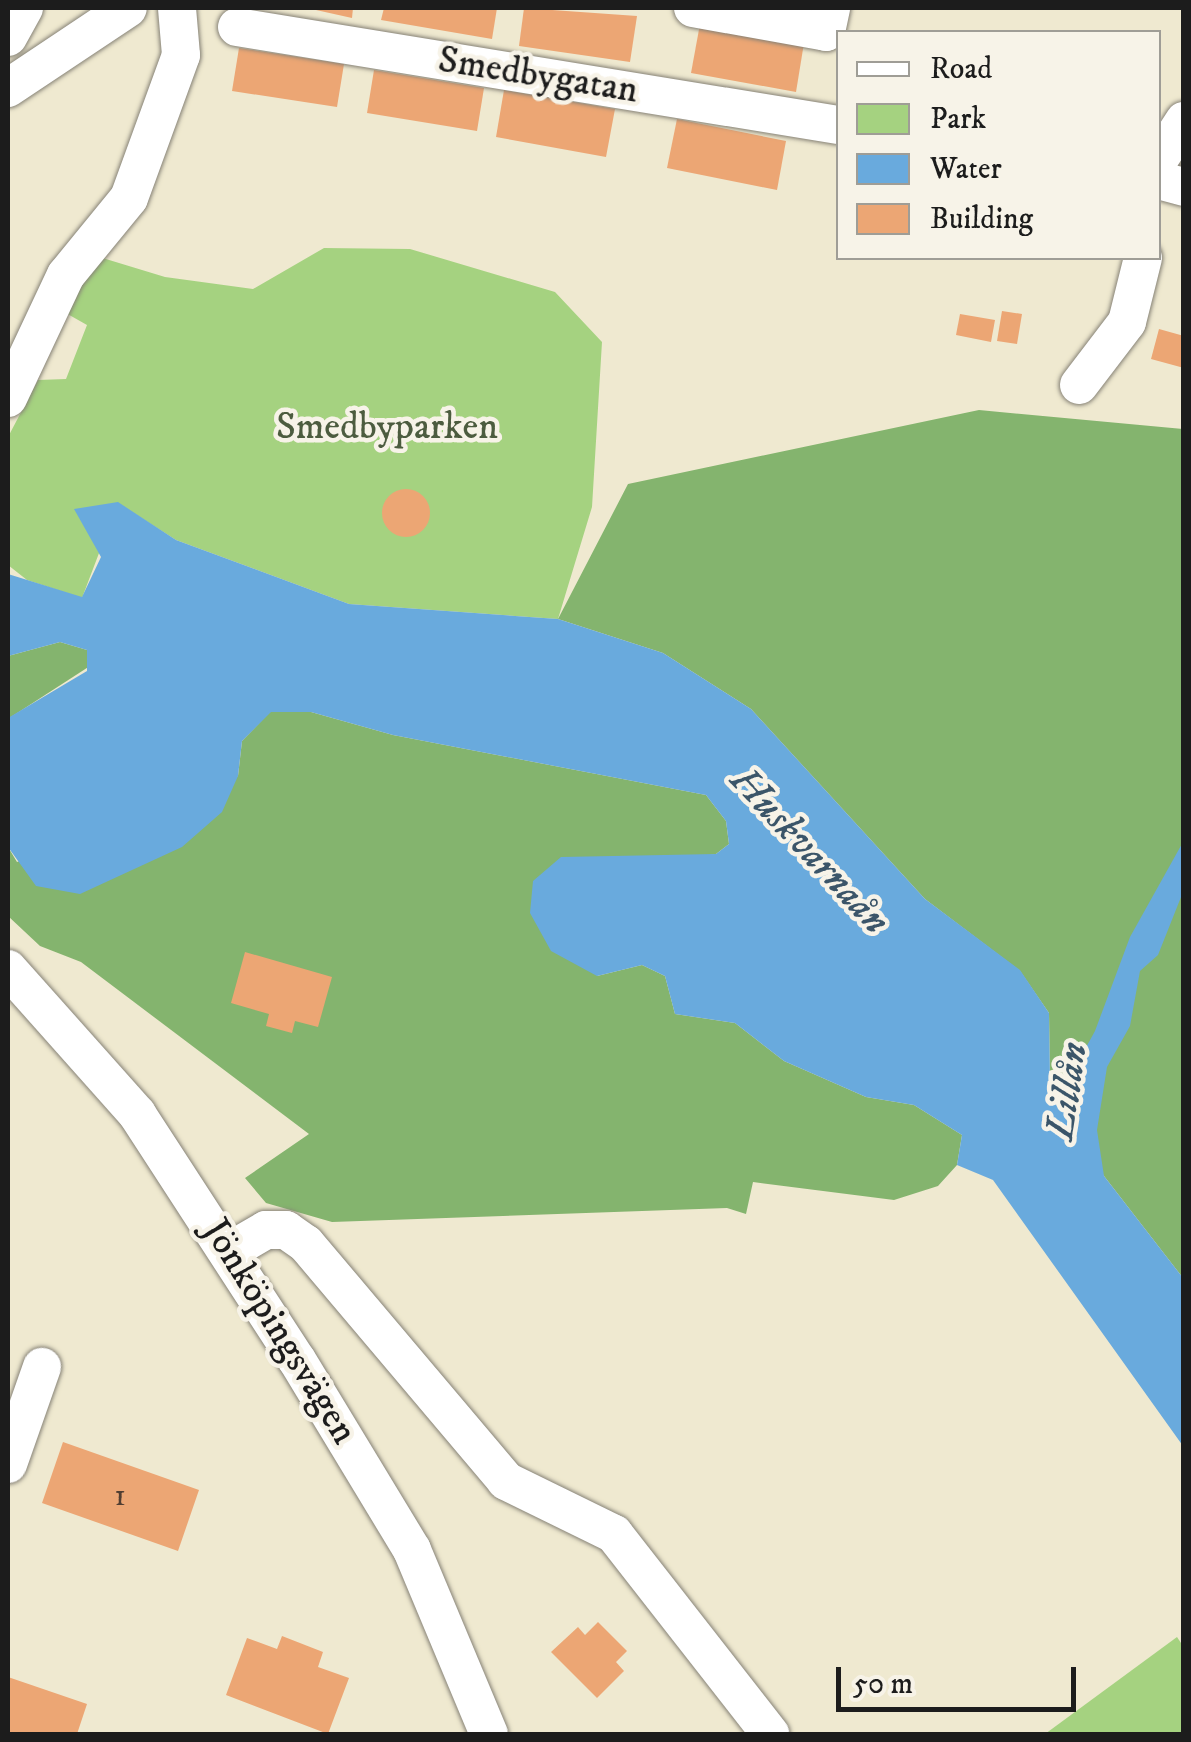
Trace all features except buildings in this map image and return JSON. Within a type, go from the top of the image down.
[{"type":"street","points":[[8,88],[128,8]]},
{"type":"street","points":[[8,398],[66,276],[128,198],[181,55],[177,8]]},
{"type":"street","points":[[693,8],[826,32],[831,8]]},
{"type":"street","name":"Smedbygatan","points":[[237,28],[836,126]]},
{"type":"street","points":[[1161,156],[1184,121]]},
{"type":"street","points":[[1079,385],[1127,322],[1142,260]]},
{"type":"street","name":"Jönköpingsvägen","points":[[8,969],[113,1083],[228,1252],[412,1550],[490,1734]]},
{"type":"street","points":[[228,1252],[266,1230],[286,1230],[306,1244],[506,1482],[614,1534],[770,1734]]},
{"type":"street","points":[[8,1464],[42,1367]]},
{"type":"green space","name":"Smedbyparken","points":[[324,248],[410,249],[555,292],[602,342],[592,507],[558,619],[349,604],[176,540],[118,503],[82,598],[27,580],[8,565],[8,437],[38,380],[66,379],[87,325],[64,312],[96,256],[165,277],[253,289]]},
{"type":"green space","points":[[979,410],[1183,429],[1183,1278],[1104,1176],[1050,1081],[1049,1013],[1020,971],[925,899],[751,709],[663,653],[558,619],[628,484]]},
{"type":"green space","points":[[60,642],[87,650],[93,664],[8,719],[8,656]]},
{"type":"green space","points":[[270,712],[311,712],[393,735],[706,795],[726,821],[729,844],[716,854],[680,860],[597,976],[642,965],[665,976],[675,1014],[735,1023],[784,1061],[866,1097],[914,1105],[962,1135],[957,1165],[938,1186],[894,1200],[753,1182],[746,1214],[727,1208],[332,1222],[266,1203],[245,1178],[309,1134],[81,962],[40,946],[8,916],[8,847],[17,862],[238,776],[242,741]]},
{"type":"green space","points":[[1177,1637],[1183,1646],[1183,1734],[1045,1734]]},
{"type":"water","name":"Huskvarnaån","points":[[118,502],[176,540],[349,604],[558,619],[663,653],[751,709],[925,899],[1020,970],[1049,1013],[1050,1080],[1066,1108],[1074,1090],[1073,1071],[1095,1031],[1130,937],[1183,842],[1183,892],[1158,955],[1140,971],[1130,1026],[1107,1067],[1097,1130],[1104,1176],[1183,1278],[1183,1446],[993,1180],[957,1165],[962,1135],[914,1105],[866,1097],[784,1061],[735,1023],[675,1014],[665,976],[642,965],[597,976],[551,951],[530,913],[533,881],[561,857],[716,854],[729,844],[726,821],[706,795],[393,735],[311,712],[271,712],[242,741],[238,776],[222,812],[182,847],[80,894],[36,886],[8,847],[8,718],[87,671],[87,650],[60,642],[8,656],[8,574],[82,597],[101,557],[74,509]]},
{"type":"water label","name":"Lillån","points":[[1068,1091]]}]
